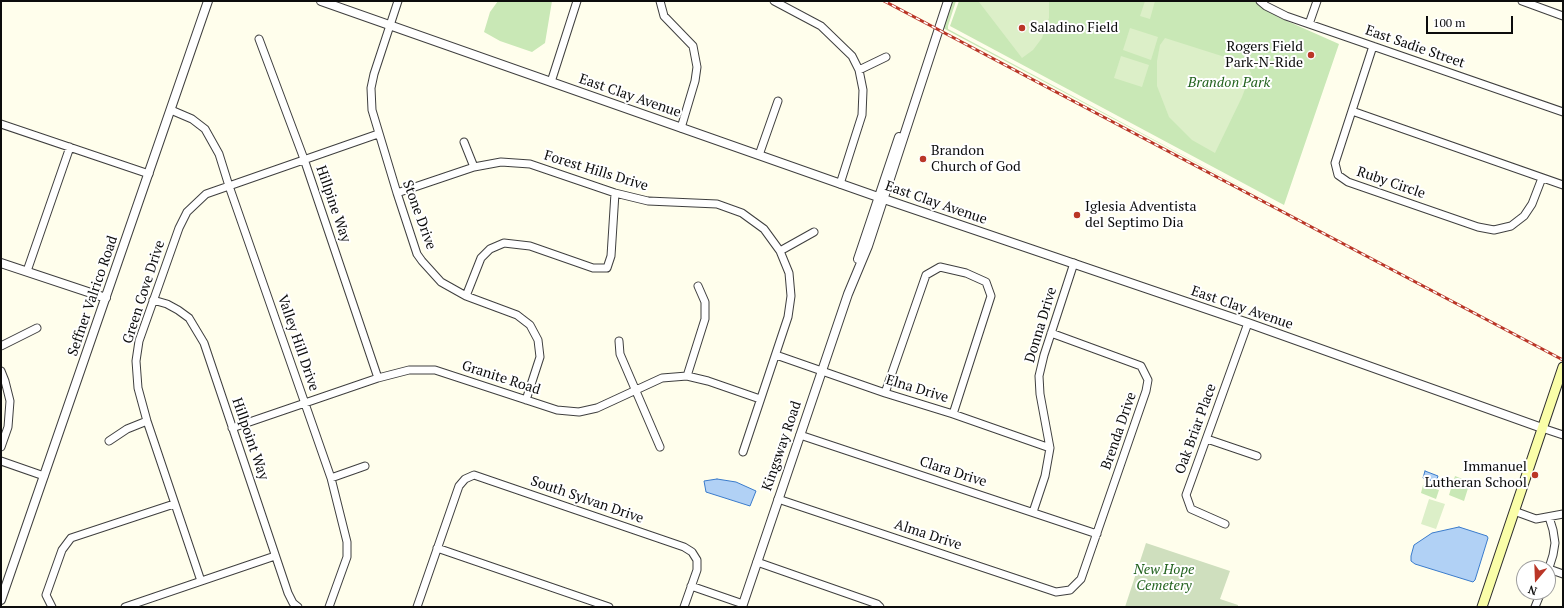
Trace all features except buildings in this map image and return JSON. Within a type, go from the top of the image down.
[{"type":"main road","points":[[1482,607],[1563,368]]},
{"type":"street","name":"Seffner Valrico Road","points":[[1,600],[208,1]]},
{"type":"street","name":"East Clay Avenue","points":[[321,1],[880,198],[1248,323],[1542,428]]},
{"type":"street","name":"Stone Drive","points":[[398,1],[374,74],[371,88],[372,110],[378,134],[418,254],[422,261],[442,282],[466,296],[517,315],[530,325],[538,340],[540,357],[526,400]]},
{"type":"street","points":[[550,82],[578,1]]},
{"type":"street","points":[[660,1],[664,16],[693,46],[697,67],[695,82],[680,128]]},
{"type":"street","points":[[774,1],[821,26],[852,56],[859,70],[863,90],[862,115],[840,184]]},
{"type":"street","name":"Kingsway Road","points":[[742,605],[848,294],[858,258],[880,198],[893,151],[912,106],[948,1]]},
{"type":"street","name":"East Sadie Street","points":[[1260,1],[1266,6],[1286,16],[1563,112]]},
{"type":"street","points":[[1309,24],[1317,1]]},
{"type":"street","points":[[1522,1],[1563,16]]},
{"type":"street","name":"Hillpine Way","points":[[259,39],[304,159],[378,378]]},
{"type":"street","name":"Ruby Circle","points":[[1373,46],[1335,163],[1338,174],[1348,182],[1478,227],[1494,230],[1511,226],[1524,216],[1532,204],[1542,178]]},
{"type":"street","points":[[859,70],[886,58]]},
{"type":"street","points":[[760,156],[778,101]]},
{"type":"street","name":"Valley Hill Drive","points":[[171,110],[192,118],[205,129],[219,154],[331,478],[347,542],[347,557],[329,607]]},
{"type":"street","points":[[1352,111],[1563,185]]},
{"type":"street","points":[[1,124],[149,174]]},
{"type":"street","name":"Green Cove Drive","points":[[201,581],[147,421],[138,388],[136,361],[139,341],[179,228],[187,212],[206,194],[378,134]]},
{"type":"street","points":[[464,142],[474,167]]},
{"type":"street","points":[[27,271],[70,147]]},
{"type":"street","name":"Forest Hills Drive","points":[[397,193],[474,167],[501,162],[530,164],[615,192],[648,201],[717,204],[742,213],[764,229],[780,251],[789,273],[791,296],[788,317],[743,452]]},
{"type":"street","points":[[466,296],[481,258],[490,249],[504,243],[530,246],[593,268],[607,268],[611,256],[615,192]]},
{"type":"street","points":[[780,251],[814,232]]},
{"type":"street","points":[[1,263],[106,298]]},
{"type":"street","name":"Donna Drive","points":[[1033,512],[1045,476],[1050,448],[1040,394],[1039,376],[1051,333],[1074,263]]},
{"type":"street","points":[[885,393],[926,275],[940,266],[966,273],[986,282],[991,296],[953,414]]},
{"type":"street","points":[[688,376],[705,319],[705,302],[698,286]]},
{"type":"street","name":"Hillpoint Way","points":[[153,300],[172,307],[189,318],[204,343],[288,593],[293,603],[298,607]]},
{"type":"street","name":"Oak Briar Place","points":[[1225,524],[1191,509],[1186,495],[1248,323]]},
{"type":"street","points":[[1,346],[37,328]]},
{"type":"street","name":"Brenda Drive","points":[[1051,333],[1141,366],[1148,380],[1146,391],[1081,579],[1070,590]]},
{"type":"street","points":[[619,342],[620,354],[660,447]]},
{"type":"street","name":"Elna Drive","points":[[776,355],[1050,448]]},
{"type":"street","name":"Granite Road","points":[[232,428],[378,378],[409,370],[435,370],[558,410],[578,412],[597,408],[662,378],[688,376],[708,381],[760,399]]},
{"type":"street","points":[[1,371],[10,401],[8,426],[1,447]]},
{"type":"street","points":[[109,441],[127,429],[147,421]]},
{"type":"street","points":[[1542,428],[1563,435]]},
{"type":"street","name":"Clara Drive","points":[[800,435],[1097,534]]},
{"type":"street","points":[[1207,439],[1257,456]]},
{"type":"street","points":[[1,461],[44,476]]},
{"type":"street","points":[[331,478],[365,466]]},
{"type":"street","name":"South Sylvan Drive","points":[[437,548],[459,486],[465,479],[474,474],[684,547],[692,552],[697,560],[697,570],[691,586]]},
{"type":"street","name":"Alma Drive","points":[[778,499],[1056,592],[1070,590]]},
{"type":"street","points":[[52,607],[46,595],[62,550],[71,538],[174,504]]},
{"type":"street","points":[[1514,511],[1536,519],[1563,514]]},
{"type":"street","points":[[1549,517],[1555,543],[1551,560]]},
{"type":"street","points":[[417,607],[437,548],[608,607]]},
{"type":"street","points":[[128,607],[275,556]]},
{"type":"street","points":[[757,562],[877,604],[880,607]]},
{"type":"street","points":[[684,607],[691,586],[742,605]]},
{"type":"green space","points":[[498,1],[552,1],[545,43],[532,52],[500,41],[484,32],[490,12]]},
{"type":"green space","points":[[952,1],[956,1],[948,29],[1281,208],[943,28]]},
{"type":"green space","name":"Brandon Park","points":[[959,1],[1256,1],[1278,17],[1339,44],[1284,205],[950,26]]},
{"type":"green space","name":"Saladino Field","points":[[1049,1],[1049,18],[1042,38],[1033,50],[1022,58],[979,2]]},
{"type":"green space","points":[[1145,1],[1155,1],[1150,19],[1140,16]]},
{"type":"green space","points":[[1130,28],[1158,37],[1151,60],[1123,50]]},
{"type":"green space","points":[[1165,38],[1245,62],[1251,73],[1242,97],[1215,153],[1192,140],[1169,117],[1157,86],[1157,61],[1160,45]]},
{"type":"green space","points":[[1121,56],[1149,65],[1142,87],[1114,78]]},
{"type":"green space","points":[[1455,476],[1470,482],[1464,501],[1449,495]]},
{"type":"green space","points":[[1423,485],[1439,490],[1436,499],[1421,493]]},
{"type":"green space","points":[[1429,499],[1445,504],[1436,529],[1421,524]]},
{"type":"green space","name":"New Hope Cemetery","points":[[1146,543],[1230,571],[1220,599],[1238,605],[1238,607],[1125,607]]},
{"type":"water","points":[[1425,471],[1438,476],[1436,482],[1423,478]]},
{"type":"water","points":[[717,479],[736,482],[756,491],[750,506],[706,492],[704,481]]},
{"type":"water","points":[[1459,527],[1487,536],[1488,538],[1475,580],[1473,582],[1415,564],[1411,561],[1414,545],[1432,533]]},
{"type":"railway","points":[[884,1],[1563,360]]},
{"type":"place","name":"Saladino Field","points":[[1022,28]]},
{"type":"place","name":"Rogers Field Park-N-Ride","points":[[1311,55]]},
{"type":"place","name":"Brandon Church of God","points":[[923,159]]},
{"type":"place","name":"Iglesia Adventista del Septimo Dia","points":[[1077,215]]},
{"type":"place","name":"Immanuel Lutheran School","points":[[1535,475]]}]
